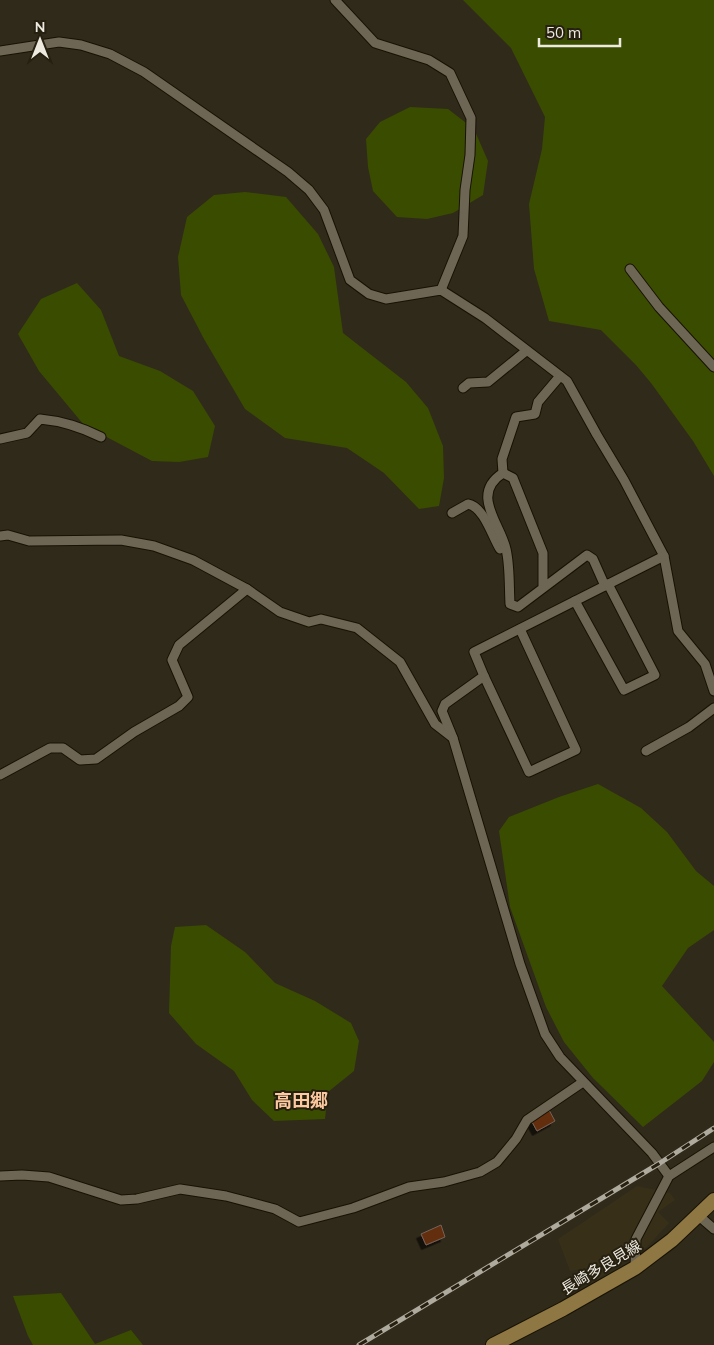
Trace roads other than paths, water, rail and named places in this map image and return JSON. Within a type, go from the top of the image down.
[{"type":"main road","name":"長崎多良見線","points":[[493,1345],[563,1309],[635,1268],[672,1240],[714,1200]]},
{"type":"street","points":[[335,0],[375,43],[429,60],[450,73],[470,118],[470,155],[465,190],[462,236],[441,290]]},
{"type":"street","points":[[0,51],[59,42],[110,54],[144,72],[288,172],[309,190],[324,210],[350,280],[369,294],[386,299],[441,290],[485,318],[567,381],[624,480],[664,556],[678,631],[705,664],[714,691]]},
{"type":"street","points":[[630,269],[659,307],[714,367]]},
{"type":"street","points":[[463,388],[469,383],[488,382],[526,350]]},
{"type":"street","points":[[503,473],[502,459],[516,417],[534,414],[538,402],[560,376]]},
{"type":"street","points":[[0,439],[27,433],[40,419],[58,421],[86,429],[101,436]]},
{"type":"street","points":[[503,473],[494,479],[489,493],[488,504],[506,549],[510,604],[518,607],[587,555],[593,559],[654,675],[624,690],[575,601]]},
{"type":"street","points":[[503,473],[513,478],[543,553],[543,588]]},
{"type":"street","points":[[452,513],[468,504],[472,505],[487,522],[499,548],[506,554]]},
{"type":"street","points":[[0,536],[8,535],[29,541],[121,540],[154,546],[193,560],[247,590],[280,612],[310,622],[321,619],[357,628],[400,662],[435,724],[453,738]]},
{"type":"street","points":[[520,629],[576,750],[529,772],[474,652],[664,556]]},
{"type":"street","points":[[0,775],[50,748],[63,748],[80,760],[96,759],[134,732],[179,706],[188,697],[172,660],[179,645],[247,590]]},
{"type":"street","points":[[484,676],[445,704],[442,711],[453,738],[517,954],[545,1034],[560,1057],[652,1153],[669,1176]]},
{"type":"street","points":[[646,752],[689,726],[714,708]]},
{"type":"street","points":[[0,1176],[22,1174],[49,1176],[121,1200],[137,1199],[180,1189],[226,1196],[275,1208],[300,1222],[353,1208],[409,1187],[444,1182],[480,1172],[497,1162],[516,1139],[527,1120],[583,1082]]},
{"type":"street","points":[[635,1268],[636,1239],[669,1176],[714,1147]]},
{"type":"street","points":[[699,1216],[714,1229]]},
{"type":"railway","points":[[359,1345],[660,1163],[714,1128]]},
{"type":"district","name":"高田郷","points":[[301,1100]]}]
